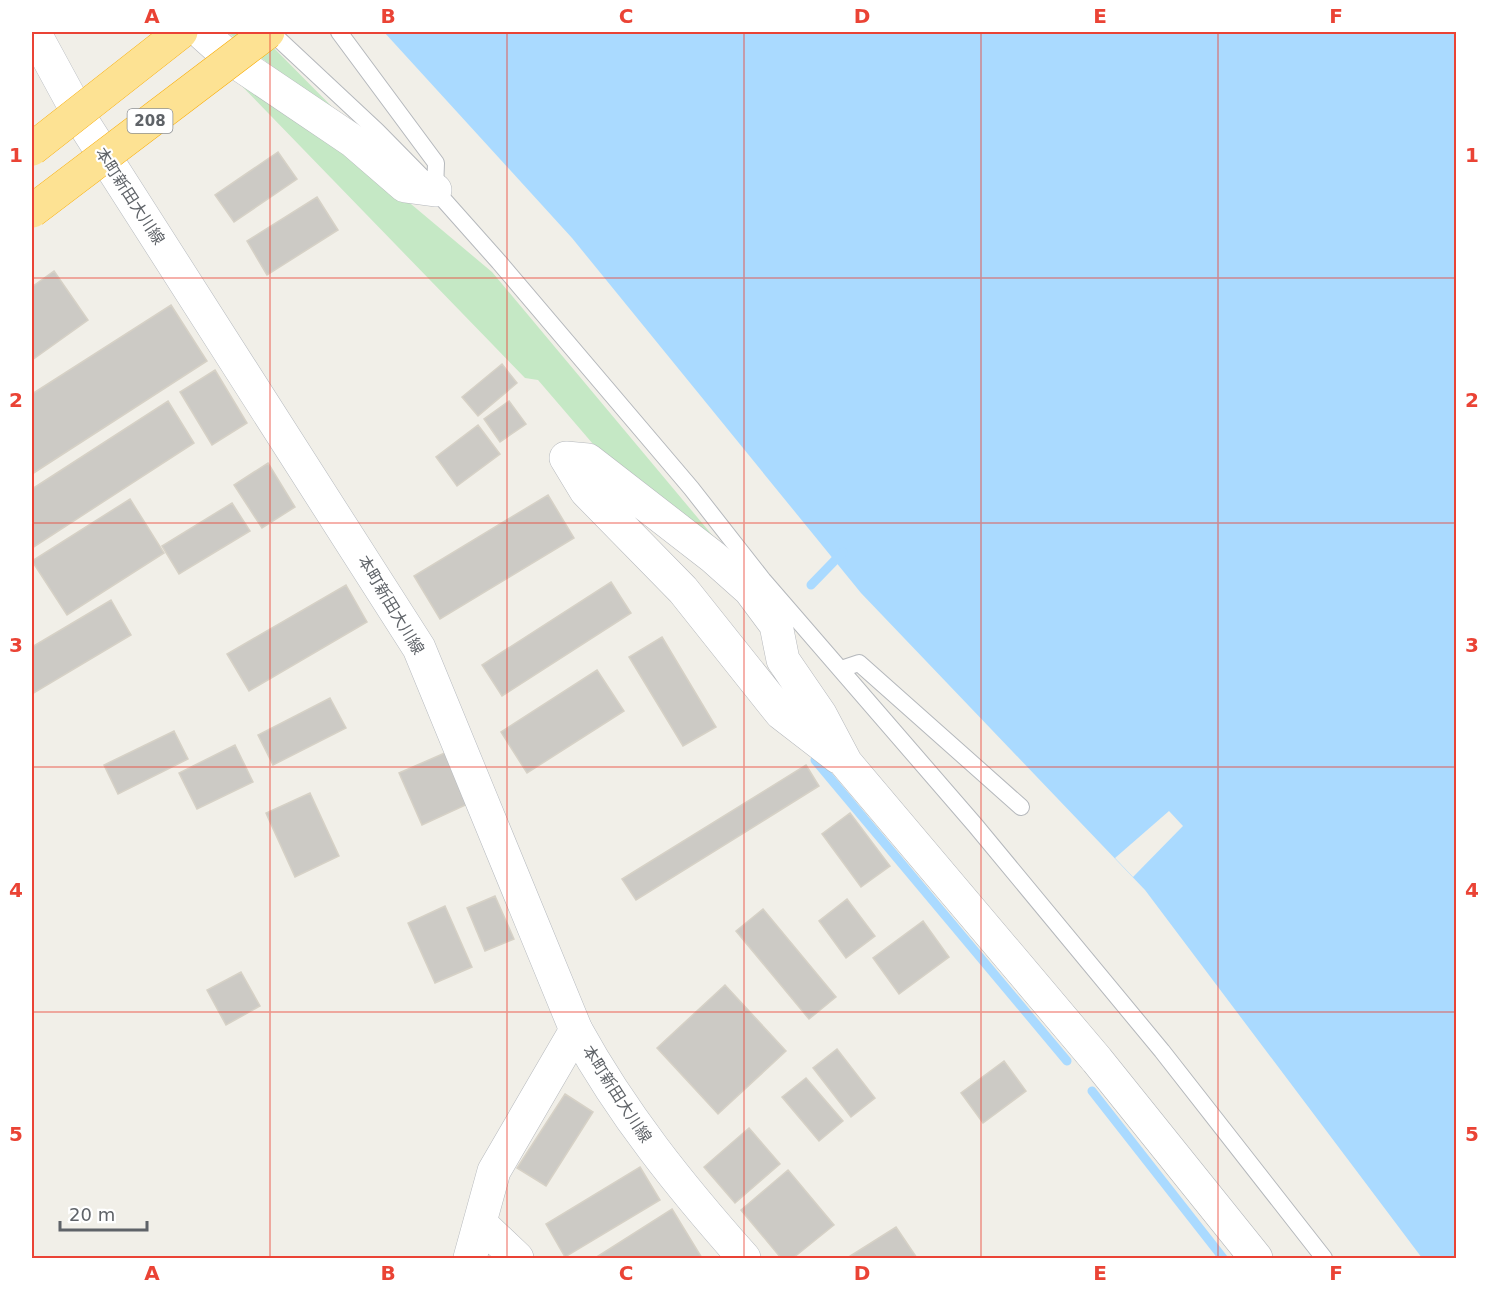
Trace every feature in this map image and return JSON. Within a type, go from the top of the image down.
[{"type":"highway","points":[[32,149],[181,32]]},
{"type":"highway","name":"208","points":[[32,211],[269,32]]},
{"type":"street","name":"本町新田大川線","points":[[33,32],[84,124],[419,648],[576,1030],[599,1073],[681,1187],[744,1258]]},
{"type":"street","points":[[201,32],[230,58],[353,141],[405,186],[435,190]]},
{"type":"street","points":[[846,763],[820,714],[783,660],[776,625],[756,585],[713,557],[588,460],[566,458],[586,491],[683,590],[781,713],[846,763],[1097,1060],[1256,1258]]},
{"type":"street","points":[[470,1258],[494,1171],[576,1030]]},
{"type":"street","points":[[480,1223],[517,1258]]},
{"type":"lane","points":[[269,32],[377,131],[435,190],[684,479],[756,585],[841,669],[1162,1051],[1324,1258]]},
{"type":"lane","points":[[339,32],[436,163],[435,190]]},
{"type":"lane","points":[[841,669],[859,663],[1021,807]]},
{"type":"green space","points":[[227,32],[258,32],[352,127]]},
{"type":"green space","points":[[236,80],[349,152],[492,272],[728,554],[599,451],[538,380],[525,378]]},
{"type":"water","points":[[384,32],[1456,32],[1456,1258],[1422,1258],[1145,890],[861,593],[572,238]]},
{"type":"pier","points":[[1169,811],[1183,826],[1133,877],[1115,858]]},
{"type":"building","points":[[278,152],[297,179],[234,222],[215,195]]},
{"type":"building","points":[[317,197],[338,230],[267,275],[247,241]]},
{"type":"building","points":[[54,271],[88,320],[32,360],[32,287]]},
{"type":"building","points":[[171,305],[207,361],[32,474],[32,394]]},
{"type":"building","points":[[502,364],[517,383],[478,416],[462,397]]},
{"type":"building","points":[[215,370],[247,423],[212,445],[180,392]]},
{"type":"building","points":[[168,401],[194,443],[32,548],[32,489]]},
{"type":"building","points":[[509,401],[526,424],[500,442],[484,419]]},
{"type":"building","points":[[478,425],[500,454],[457,486],[436,457]]},
{"type":"building","points":[[268,463],[295,507],[262,528],[234,485]]},
{"type":"building","points":[[548,495],[574,538],[440,619],[414,576]]},
{"type":"building","points":[[130,499],[164,553],[67,615],[32,561]]},
{"type":"building","points":[[232,503],[250,531],[179,574],[162,546]]},
{"type":"building","points":[[611,582],[631,613],[502,696],[482,665]]},
{"type":"building","points":[[346,585],[367,622],[249,691],[227,654]]},
{"type":"building","points":[[111,600],[131,635],[32,694],[32,647]]},
{"type":"building","points":[[662,637],[716,727],[683,746],[629,657]]},
{"type":"building","points":[[597,670],[624,711],[527,773],[501,732]]},
{"type":"building","points":[[330,698],[346,728],[273,765],[258,735]]},
{"type":"building","points":[[174,731],[188,759],[118,794],[104,765]]},
{"type":"building","points":[[235,745],[253,782],[197,809],[179,773]]},
{"type":"building","points":[[447,752],[470,803],[422,825],[399,773]]},
{"type":"building","points":[[806,765],[819,786],[636,900],[622,879]]},
{"type":"building","points":[[310,793],[339,856],[295,877],[266,813]]},
{"type":"building","points":[[850,813],[890,866],[861,887],[822,834]]},
{"type":"building","points":[[495,896],[514,939],[485,951],[467,908]]},
{"type":"building","points":[[847,899],[875,936],[846,958],[819,921]]},
{"type":"building","points":[[445,906],[472,967],[435,983],[408,923]]},
{"type":"building","points":[[763,909],[836,997],[809,1019],[736,931]]},
{"type":"building","points":[[923,921],[949,957],[899,994],[873,958]]},
{"type":"building","points":[[241,972],[260,1006],[226,1025],[207,990]]},
{"type":"building","points":[[725,985],[786,1051],[718,1114],[657,1048]]},
{"type":"building","points":[[837,1049],[875,1098],[851,1117],[813,1068]]},
{"type":"building","points":[[1004,1061],[1026,1091],[983,1123],[961,1093]]},
{"type":"building","points":[[806,1078],[843,1121],[819,1141],[782,1097]]},
{"type":"building","points":[[565,1094],[593,1112],[546,1186],[517,1168]]},
{"type":"building","points":[[749,1128],[780,1164],[735,1203],[704,1167]]},
{"type":"building","points":[[640,1167],[660,1200],[565,1257],[546,1224]]},
{"type":"building","points":[[788,1170],[834,1225],[793,1258],[781,1258],[741,1210]]},
{"type":"building","points":[[672,1209],[702,1258],[595,1258]]},
{"type":"building","points":[[896,1227],[917,1258],[847,1258]]},
{"type":"waterway","points":[[811,585],[843,552]]},
{"type":"waterway","points":[[815,760],[1067,1061]]},
{"type":"waterway","points":[[1092,1091],[1223,1258]]}]
